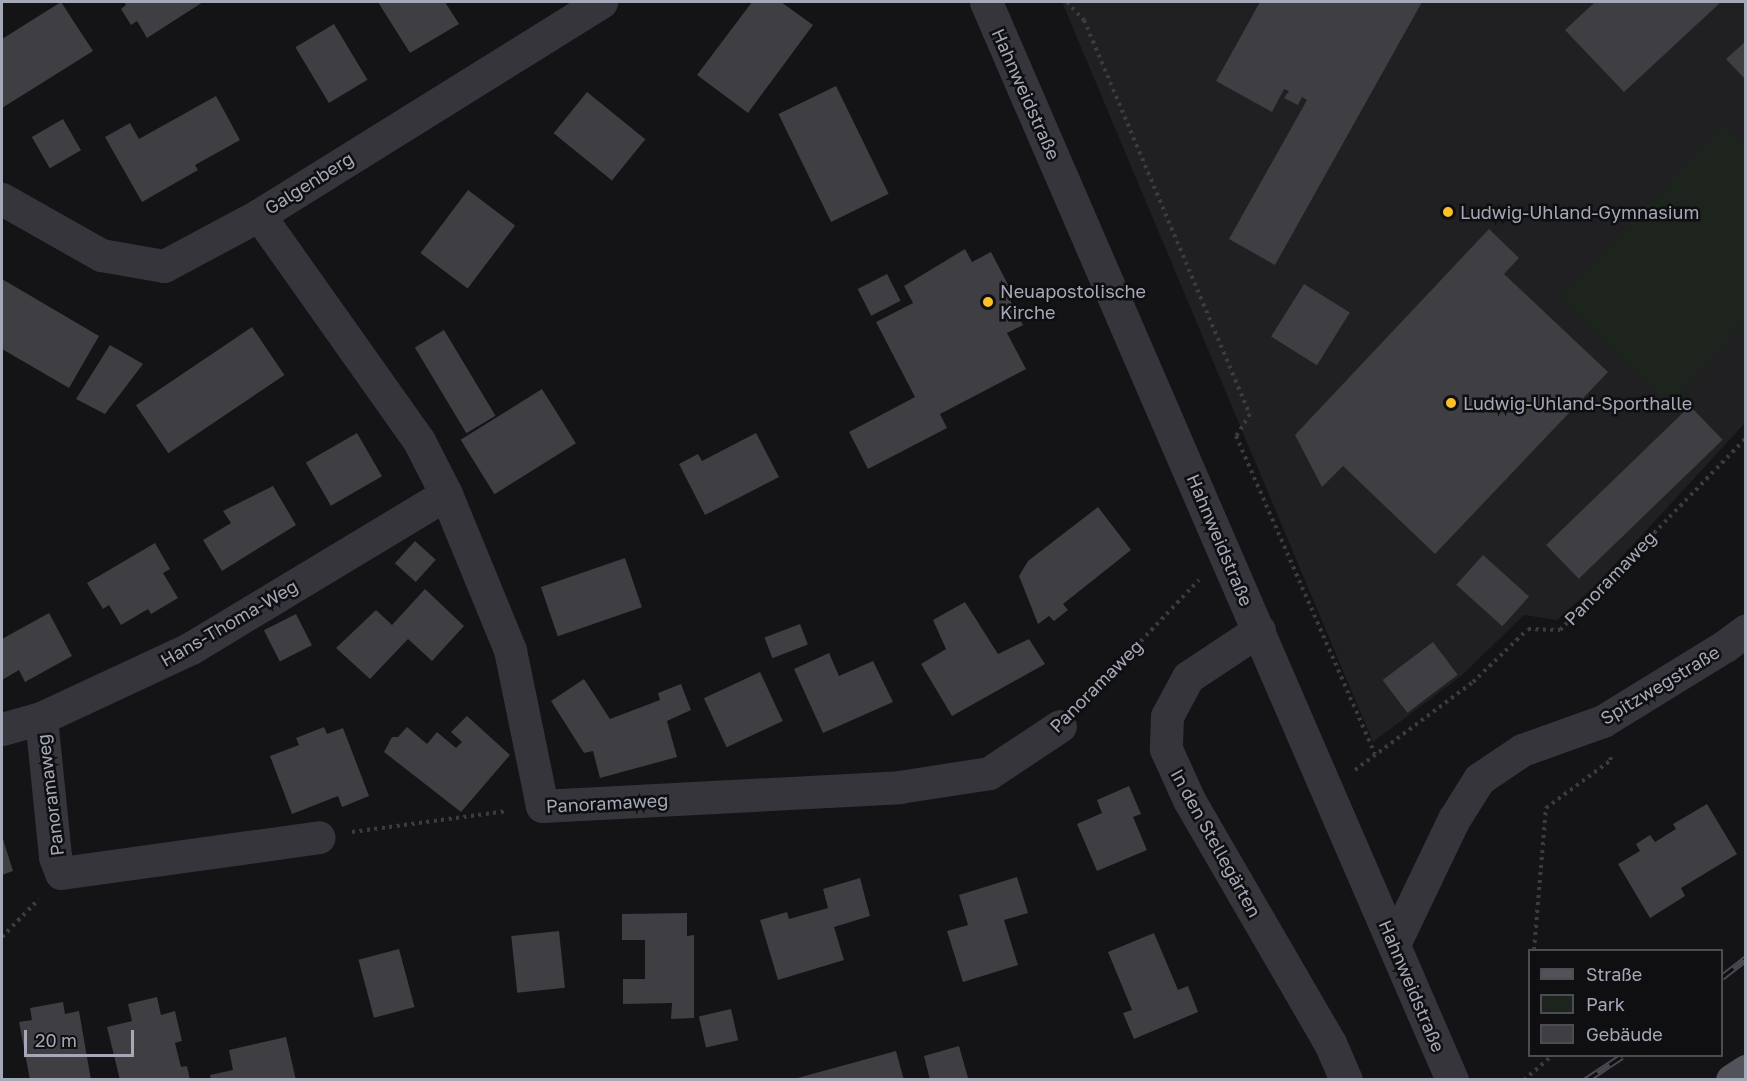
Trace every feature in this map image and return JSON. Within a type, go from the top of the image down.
[{"type":"main road","points":[[1732,1080],[1746,1071]]},
{"type":"street","name":"Galgenberg","points":[[2,200],[101,255],[164,266],[259,215],[602,2]]},
{"type":"street","name":"Hahnweidstraße","points":[[986,2],[1447,1068]]},
{"type":"street","points":[[259,215],[419,441],[446,494],[510,650],[542,806]]},
{"type":"street","name":"Hans-Thoma-Weg","points":[[2,729],[41,718],[191,648],[446,494]]},
{"type":"street","name":"In den Stellegärten","points":[[1259,630],[1188,677],[1167,716],[1166,749],[1189,800],[1330,1043],[1346,1080]]},
{"type":"street","name":"Spitzwegstraße","points":[[1394,944],[1454,819],[1479,779],[1522,750],[1604,721],[1725,646],[1746,630]]},
{"type":"street","name":"Panoramaweg","points":[[41,718],[56,857],[61,873],[319,837]]},
{"type":"street","name":"Panoramaweg","points":[[542,806],[899,787],[989,772],[1060,726]]},
{"type":"path","name":"Panoramaweg","points":[[1067,2],[1084,20],[1250,414],[1236,436],[1375,754],[1473,682],[1528,628],[1560,630],[1746,438]]},
{"type":"path","name":"Panoramaweg","points":[[1060,726],[1224,554]]},
{"type":"path","points":[[1534,949],[1546,807],[1611,760],[1604,721]]},
{"type":"path","name":"Panoramaweg","points":[[319,837],[542,806]]},
{"type":"path","points":[[2,936],[61,873]]},
{"type":"path","points":[[1524,1080],[1551,1057]]},
{"type":"shaded area","name":"Ludwig-Uhland-Gymnasium","points":[[1062,2],[1745,2],[1745,423],[1595,586],[1557,620],[1524,615],[1461,676],[1373,742]]},
{"type":"green space","points":[[1723,124],[1745,145],[1745,324],[1669,405],[1558,299]]},
{"type":"building","points":[[61,2],[93,51],[2,108],[2,39]]},
{"type":"building","points":[[124,2],[203,2],[147,38],[137,21],[131,25],[121,9],[126,5]]},
{"type":"building","points":[[378,2],[445,2],[459,24],[410,53]]},
{"type":"building","points":[[752,2],[781,2],[813,25],[748,113],[697,75]]},
{"type":"building","points":[[1260,2],[1422,2],[1275,265],[1229,239],[1307,100],[1302,97],[1298,105],[1284,98],[1289,91],[1284,89],[1272,112],[1216,81]]},
{"type":"building","points":[[1595,2],[1721,2],[1624,92],[1565,30]]},
{"type":"building","points":[[334,24],[367,80],[329,103],[295,47]]},
{"type":"building","points":[[1746,41],[1746,80],[1726,59]]},
{"type":"building","points":[[836,86],[889,194],[831,222],[778,114]]},
{"type":"building","points":[[587,92],[645,139],[612,180],[554,133]]},
{"type":"building","points":[[216,96],[240,140],[195,165],[198,170],[142,202],[105,137],[130,123],[139,139]]},
{"type":"building","points":[[63,119],[81,150],[50,168],[32,137]]},
{"type":"building","points":[[468,190],[515,226],[468,289],[420,253]]},
{"type":"building","name":"Ludwig-Uhland-Sporthalle","points":[[1489,229],[1519,258],[1504,274],[1608,372],[1435,554],[1343,466],[1322,487],[1295,435]]},
{"type":"building","points":[[965,249],[972,262],[991,252],[1014,296],[1009,298],[1023,325],[1007,333],[1026,369],[940,414],[947,428],[868,469],[849,432],[915,397],[876,322],[913,303],[904,286]]},
{"type":"building","points":[[887,274],[901,301],[871,316],[858,289]]},
{"type":"building","points":[[2,279],[99,336],[69,388],[2,349]]},
{"type":"building","points":[[1304,284],[1350,313],[1317,365],[1271,337]]},
{"type":"building","points":[[252,327],[284,375],[168,453],[136,405]]},
{"type":"building","points":[[444,330],[496,416],[466,433],[415,348]]},
{"type":"building","points":[[110,345],[143,364],[105,414],[76,399]]},
{"type":"building","points":[[542,389],[576,443],[495,494],[461,440]]},
{"type":"building","points":[[1690,406],[1723,440],[1579,579],[1546,545]]},
{"type":"building","points":[[357,433],[382,476],[331,506],[306,462]]},
{"type":"building","points":[[756,433],[779,477],[705,515],[679,464],[698,454],[702,461]]},
{"type":"building","points":[[273,486],[296,525],[222,571],[203,540],[231,523],[223,511]]},
{"type":"building","points":[[1098,507],[1131,550],[1063,604],[1068,610],[1054,621],[1049,616],[1038,624],[1019,576],[1028,561]]},
{"type":"building","points":[[415,541],[436,560],[416,582],[395,563]]},
{"type":"building","points":[[155,543],[170,569],[163,573],[178,598],[151,614],[148,609],[121,625],[109,605],[103,609],[87,583]]},
{"type":"building","points":[[1483,555],[1529,596],[1502,626],[1456,585]]},
{"type":"building","points":[[625,558],[642,607],[558,636],[541,587]]},
{"type":"building","points":[[425,589],[464,626],[432,661],[408,639],[370,679],[336,648],[376,610],[392,625]]},
{"type":"building","points":[[965,602],[998,654],[1029,639],[1045,664],[952,716],[921,664],[946,649],[933,620]]},
{"type":"building","points":[[49,613],[72,656],[25,682],[19,670],[2,680],[2,639]]},
{"type":"building","points":[[296,614],[312,645],[280,662],[264,630]]},
{"type":"building","points":[[800,624],[808,645],[772,658],[765,638]]},
{"type":"building","points":[[1433,642],[1458,675],[1407,713],[1383,680]]},
{"type":"building","points":[[829,653],[839,676],[873,661],[893,702],[823,733],[794,669]]},
{"type":"building","points":[[760,672],[783,721],[727,747],[704,698]]},
{"type":"building","points":[[584,679],[610,719],[660,700],[658,693],[681,684],[691,710],[667,721],[677,757],[600,778],[593,751],[584,753],[551,701]]},
{"type":"building","points":[[467,716],[510,755],[461,812],[384,752],[392,737],[398,737],[407,727],[427,744],[437,732],[456,748],[462,742],[451,732]]},
{"type":"building","points":[[324,727],[327,734],[343,728],[369,796],[342,807],[338,796],[292,814],[270,756],[299,745],[296,738]]},
{"type":"building","points":[[1129,786],[1141,814],[1133,817],[1147,850],[1097,871],[1077,824],[1102,813],[1097,800]]},
{"type":"building","points":[[1707,804],[1737,854],[1681,888],[1685,896],[1650,918],[1618,864],[1640,851],[1636,844],[1650,835],[1655,842],[1676,829],[1673,824]]},
{"type":"building","points":[[2,836],[13,871],[2,875]]},
{"type":"building","points":[[1017,877],[1028,913],[1004,920],[1018,965],[963,982],[947,931],[968,925],[959,895]]},
{"type":"building","points":[[860,878],[870,916],[834,927],[844,960],[778,980],[760,920],[787,912],[789,919],[828,908],[823,889]]},
{"type":"building","points":[[687,913],[687,936],[694,935],[694,1018],[671,1019],[672,1003],[623,1004],[623,979],[645,979],[645,940],[622,940],[622,914]]},
{"type":"building","points":[[559,931],[565,988],[517,993],[511,936]]},
{"type":"building","points":[[1154,933],[1178,990],[1188,986],[1198,1012],[1134,1039],[1123,1013],[1132,1010],[1108,952]]},
{"type":"building","points":[[399,949],[415,1007],[374,1018],[358,960]]},
{"type":"building","points":[[157,997],[161,1015],[175,1011],[182,1041],[175,1043],[181,1067],[187,1066],[190,1080],[120,1080],[107,1027],[132,1021],[128,1004]]},
{"type":"building","points":[[63,1002],[65,1014],[79,1011],[91,1080],[30,1080],[19,1022],[32,1020],[30,1008]]},
{"type":"building","points":[[731,1009],[738,1040],[706,1048],[699,1016]]},
{"type":"building","points":[[286,1037],[296,1080],[211,1080],[210,1075],[233,1070],[229,1050]]},
{"type":"building","points":[[959,1046],[968,1078],[930,1080],[924,1056]]},
{"type":"building","points":[[896,1051],[904,1080],[794,1080],[794,1079]]},
{"type":"railway","points":[[1723,976],[1746,958]]},
{"type":"railway","points":[[1586,1080],[1620,1057]]},
{"type":"place","name":"Ludwig-Uhland-Gymnasium","points":[[1448,212]]},
{"type":"place","name":"Neuapostolische Kirche","points":[[988,302]]},
{"type":"place","name":"Ludwig-Uhland-Sporthalle","points":[[1451,403]]}]
